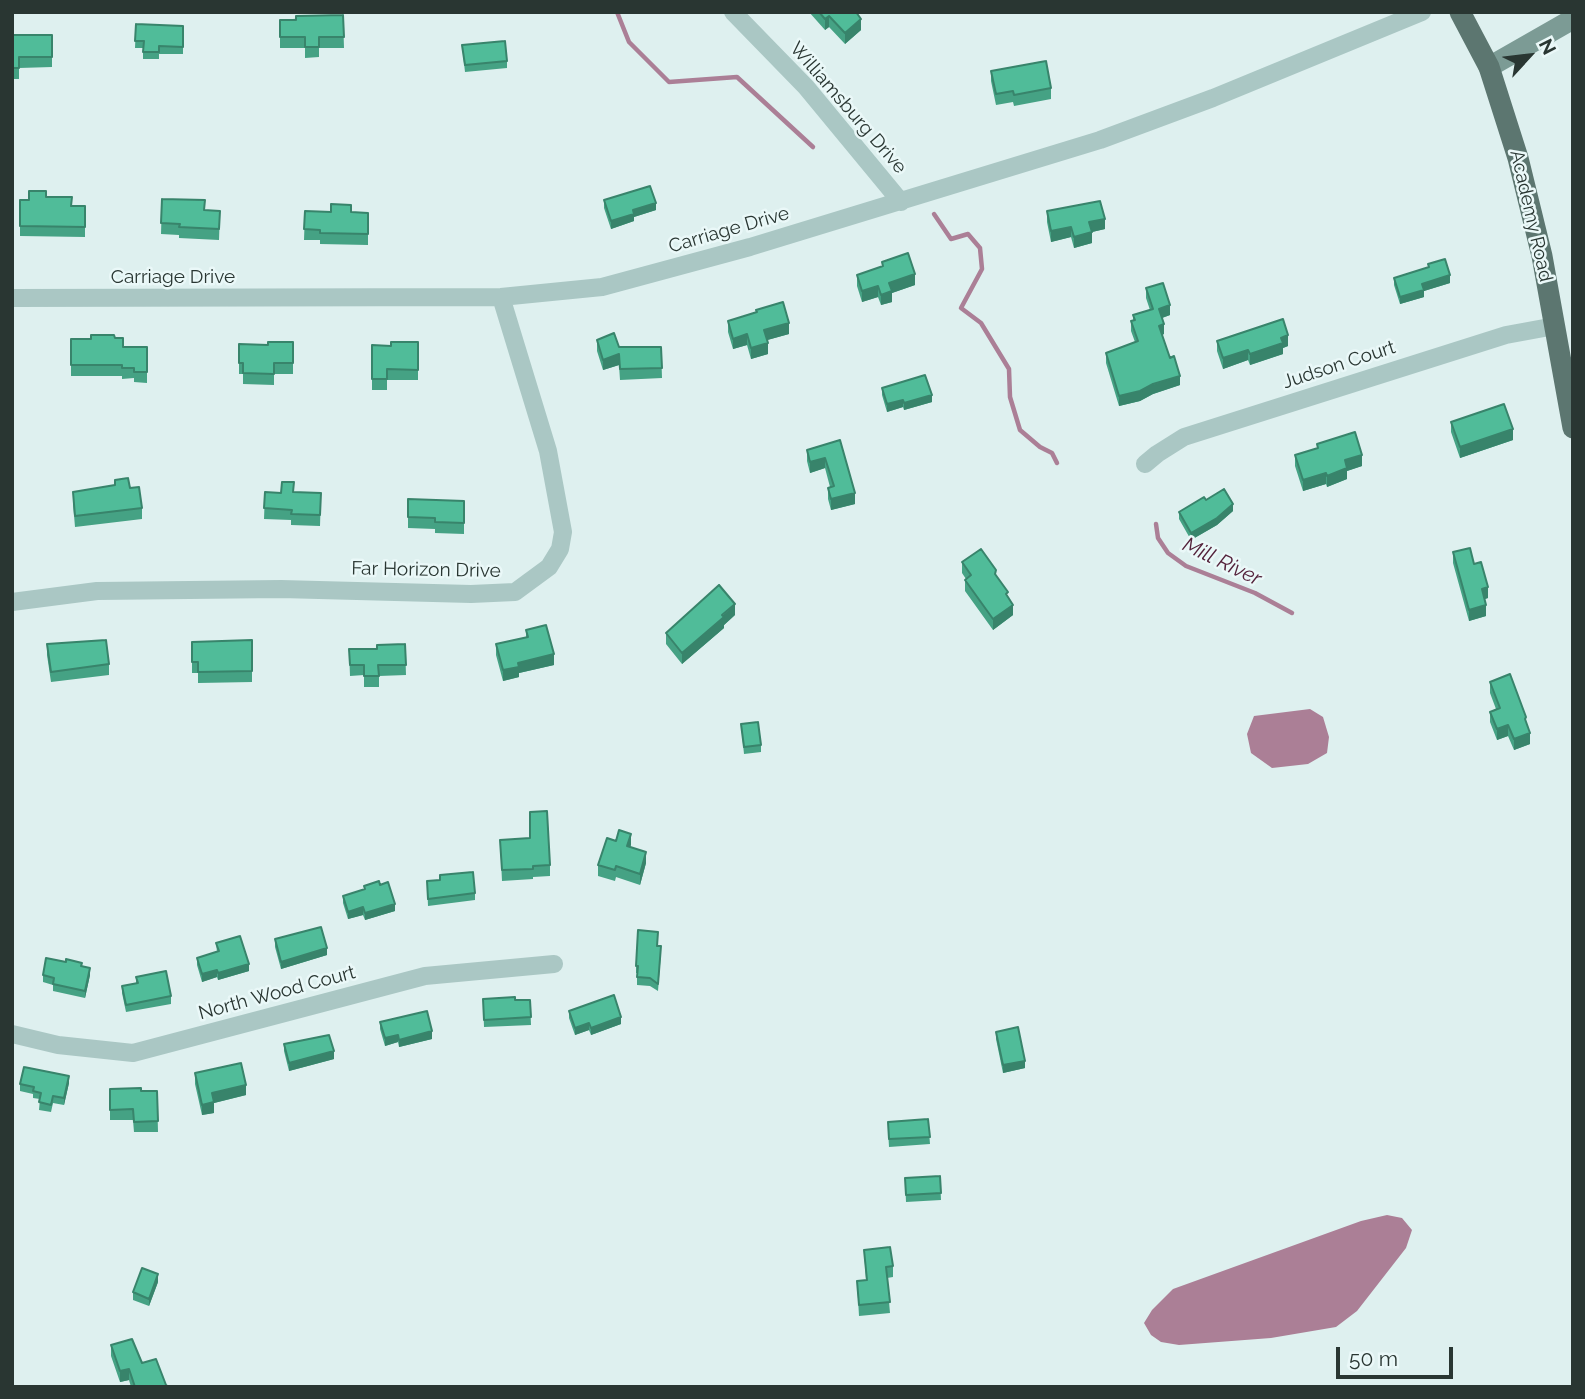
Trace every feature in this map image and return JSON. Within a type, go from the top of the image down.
[{"type":"main road","name":"Academy Road","points":[[1460,12],[1489,67],[1528,197],[1573,428]]},
{"type":"street","name":"Williamsburg Drive","points":[[733,12],[806,86],[901,202]]},
{"type":"street","name":"Carriage Drive","points":[[12,298],[500,297],[602,287],[750,247],[1113,135],[1213,98],[1422,12]]},
{"type":"street","points":[[1489,67],[1573,19]]},
{"type":"street","name":"Far Horizon Drive","points":[[12,602],[97,591],[281,589],[471,594],[515,592],[549,567],[560,549],[563,532],[548,451],[500,297]]},
{"type":"street","name":"Judson Court","points":[[1145,464],[1184,437],[1506,335],[1555,326]]},
{"type":"street","name":"North Wood Court","points":[[12,1034],[58,1045],[133,1053],[425,976],[554,964]]},
{"type":"shaded area","points":[[1310,709],[1323,717],[1329,737],[1327,753],[1308,764],[1272,768],[1251,753],[1247,734],[1254,716]]},
{"type":"shaded area","points":[[1387,1215],[1402,1218],[1412,1230],[1406,1248],[1357,1311],[1336,1327],[1271,1338],[1179,1345],[1161,1342],[1151,1335],[1144,1323],[1152,1310],[1173,1289],[1361,1221]]},
{"type":"building","points":[[819,12],[856,12],[861,19],[845,33],[829,16],[825,19]]},
{"type":"building","points":[[343,15],[344,37],[319,37],[319,47],[305,47],[305,37],[280,37],[280,20],[296,20],[296,16]]},
{"type":"building","points":[[136,24],[183,26],[183,47],[159,46],[159,52],[143,52],[144,41],[135,41]]},
{"type":"building","points":[[12,35],[52,35],[52,57],[19,57],[19,68],[12,68]]},
{"type":"building","points":[[505,41],[507,61],[465,65],[462,45]]},
{"type":"building","points":[[1046,61],[1051,88],[1014,95],[1013,91],[996,94],[991,71]]},
{"type":"building","points":[[650,186],[656,203],[611,221],[604,200]]},
{"type":"building","points":[[29,191],[46,191],[46,197],[72,197],[71,206],[85,206],[85,227],[20,226],[20,200],[29,200]]},
{"type":"building","points":[[162,199],[205,200],[204,210],[220,211],[219,229],[179,227],[180,224],[161,223]]},
{"type":"building","points":[[1100,201],[1105,219],[1089,222],[1092,232],[1074,237],[1071,227],[1051,231],[1047,211]]},
{"type":"building","points":[[331,204],[351,205],[351,212],[368,213],[368,234],[320,233],[320,230],[304,229],[305,211],[331,212]]},
{"type":"building","points":[[908,253],[915,274],[889,283],[892,291],[881,295],[878,286],[862,291],[857,275]]},
{"type":"building","points":[[1445,259],[1450,275],[1422,284],[1424,290],[1400,297],[1394,278]]},
{"type":"building","points":[[1163,283],[1170,305],[1159,309],[1164,324],[1159,326],[1170,358],[1174,356],[1180,376],[1119,396],[1106,353],[1138,341],[1131,321],[1135,320],[1133,315],[1153,309],[1146,288]]},
{"type":"building","points":[[783,302],[789,323],[764,330],[768,343],[751,348],[747,334],[733,339],[728,321]]},
{"type":"building","points":[[1283,319],[1288,335],[1281,338],[1283,343],[1250,354],[1248,350],[1223,358],[1217,341]]},
{"type":"building","points":[[614,333],[619,347],[661,347],[662,368],[620,369],[619,354],[603,360],[597,340]]},
{"type":"building","points":[[91,335],[114,335],[115,338],[123,338],[123,347],[147,347],[147,372],[134,372],[134,368],[122,368],[122,365],[71,365],[71,339],[91,339]]},
{"type":"building","points":[[268,342],[293,342],[293,363],[274,363],[274,374],[243,373],[243,363],[239,363],[239,344],[268,345]]},
{"type":"building","points":[[391,342],[418,342],[418,370],[387,369],[387,379],[372,379],[372,345],[391,346]]},
{"type":"building","points":[[925,375],[932,395],[904,403],[903,400],[887,404],[882,388]]},
{"type":"building","points":[[1504,404],[1513,429],[1460,447],[1451,422]]},
{"type":"building","points":[[1355,432],[1362,455],[1345,460],[1347,468],[1327,476],[1326,473],[1303,480],[1295,455],[1318,448],[1317,444]]},
{"type":"building","points":[[840,440],[855,493],[831,499],[828,488],[834,486],[825,458],[810,462],[807,450]]},
{"type":"building","points":[[128,478],[130,488],[139,487],[142,508],[75,516],[73,492],[115,485],[115,480]]},
{"type":"building","points":[[282,482],[294,482],[293,492],[321,493],[320,515],[291,514],[292,510],[264,508],[265,492],[281,493]]},
{"type":"building","points":[[1224,489],[1233,504],[1217,518],[1191,533],[1179,512]]},
{"type":"building","points":[[408,499],[464,501],[464,523],[408,517]]},
{"type":"building","points":[[1470,548],[1474,564],[1481,562],[1488,587],[1482,589],[1486,605],[1469,610],[1453,552]]},
{"type":"building","points":[[981,549],[996,570],[995,574],[1008,592],[1006,594],[1013,605],[993,619],[965,580],[971,575],[962,562]]},
{"type":"building","points":[[719,585],[735,604],[682,653],[666,633]]},
{"type":"building","points":[[546,625],[554,654],[518,663],[519,667],[503,670],[496,644],[528,637],[526,630]]},
{"type":"building","points":[[106,640],[109,664],[51,672],[47,644]]},
{"type":"building","points":[[252,640],[252,671],[198,672],[198,662],[192,662],[192,642]]},
{"type":"building","points":[[405,644],[406,665],[378,665],[379,676],[364,676],[364,665],[350,665],[349,649],[377,649],[377,645]]},
{"type":"building","points":[[1510,674],[1530,733],[1514,739],[1508,725],[1497,729],[1490,712],[1500,708],[1490,682]]},
{"type":"building","points":[[758,722],[761,745],[744,747],[741,724]]},
{"type":"building","points":[[547,811],[550,865],[533,866],[533,869],[502,870],[500,840],[530,838],[530,812]]},
{"type":"building","points":[[619,830],[631,834],[627,846],[646,852],[640,874],[616,866],[615,870],[598,865],[607,838],[616,841]]},
{"type":"building","points":[[473,872],[475,893],[428,899],[427,881],[440,880],[440,875]]},
{"type":"building","points":[[379,881],[380,885],[388,882],[395,904],[365,913],[363,907],[348,912],[343,896]]},
{"type":"building","points":[[321,927],[327,948],[281,962],[275,939]]},
{"type":"building","points":[[638,930],[658,932],[657,946],[661,946],[658,984],[650,978],[637,977]]},
{"type":"building","points":[[240,936],[249,964],[218,973],[217,970],[202,974],[197,958],[219,951],[216,943]]},
{"type":"building","points":[[46,958],[66,962],[66,959],[90,968],[85,991],[53,984],[54,978],[43,975]]},
{"type":"building","points":[[166,971],[171,996],[126,1005],[122,986],[138,983],[136,977]]},
{"type":"building","points":[[614,995],[621,1017],[591,1028],[589,1023],[575,1028],[569,1011]]},
{"type":"building","points":[[515,997],[515,1000],[530,1000],[531,1017],[484,1020],[483,999]]},
{"type":"building","points":[[427,1011],[432,1031],[399,1040],[398,1035],[385,1038],[380,1022]]},
{"type":"building","points":[[1018,1027],[1025,1061],[1003,1065],[996,1032]]},
{"type":"building","points":[[329,1035],[334,1051],[289,1063],[284,1044]]},
{"type":"building","points":[[241,1063],[246,1085],[212,1093],[214,1102],[202,1105],[195,1073]]},
{"type":"building","points":[[24,1067],[69,1076],[64,1098],[53,1096],[51,1105],[39,1102],[41,1093],[33,1091],[34,1087],[20,1084]]},
{"type":"building","points":[[141,1088],[141,1091],[157,1091],[158,1121],[134,1122],[133,1109],[110,1110],[110,1089]]},
{"type":"building","points":[[928,1119],[930,1137],[889,1139],[888,1122]]},
{"type":"building","points":[[940,1176],[941,1193],[906,1195],[905,1178]]},
{"type":"building","points":[[890,1247],[893,1266],[886,1267],[890,1302],[859,1305],[857,1281],[867,1280],[864,1250]]},
{"type":"building","points":[[142,1268],[158,1274],[149,1299],[133,1292]]},
{"type":"building","points":[[132,1339],[142,1363],[156,1359],[169,1387],[135,1387],[129,1369],[120,1371],[111,1345]]},
{"type":"waterway","name":"Mill River","points":[[617,12],[629,42],[669,82],[737,77],[813,147]]},
{"type":"waterway","name":"Mill River","points":[[934,214],[951,239],[968,234],[980,248],[982,269],[961,308],[981,323],[1009,369],[1010,397],[1020,430],[1040,447],[1052,453],[1057,463]]},
{"type":"waterway","name":"Mill River","points":[[1156,524],[1158,538],[1168,553],[1186,566],[1255,593],[1292,613]]}]
